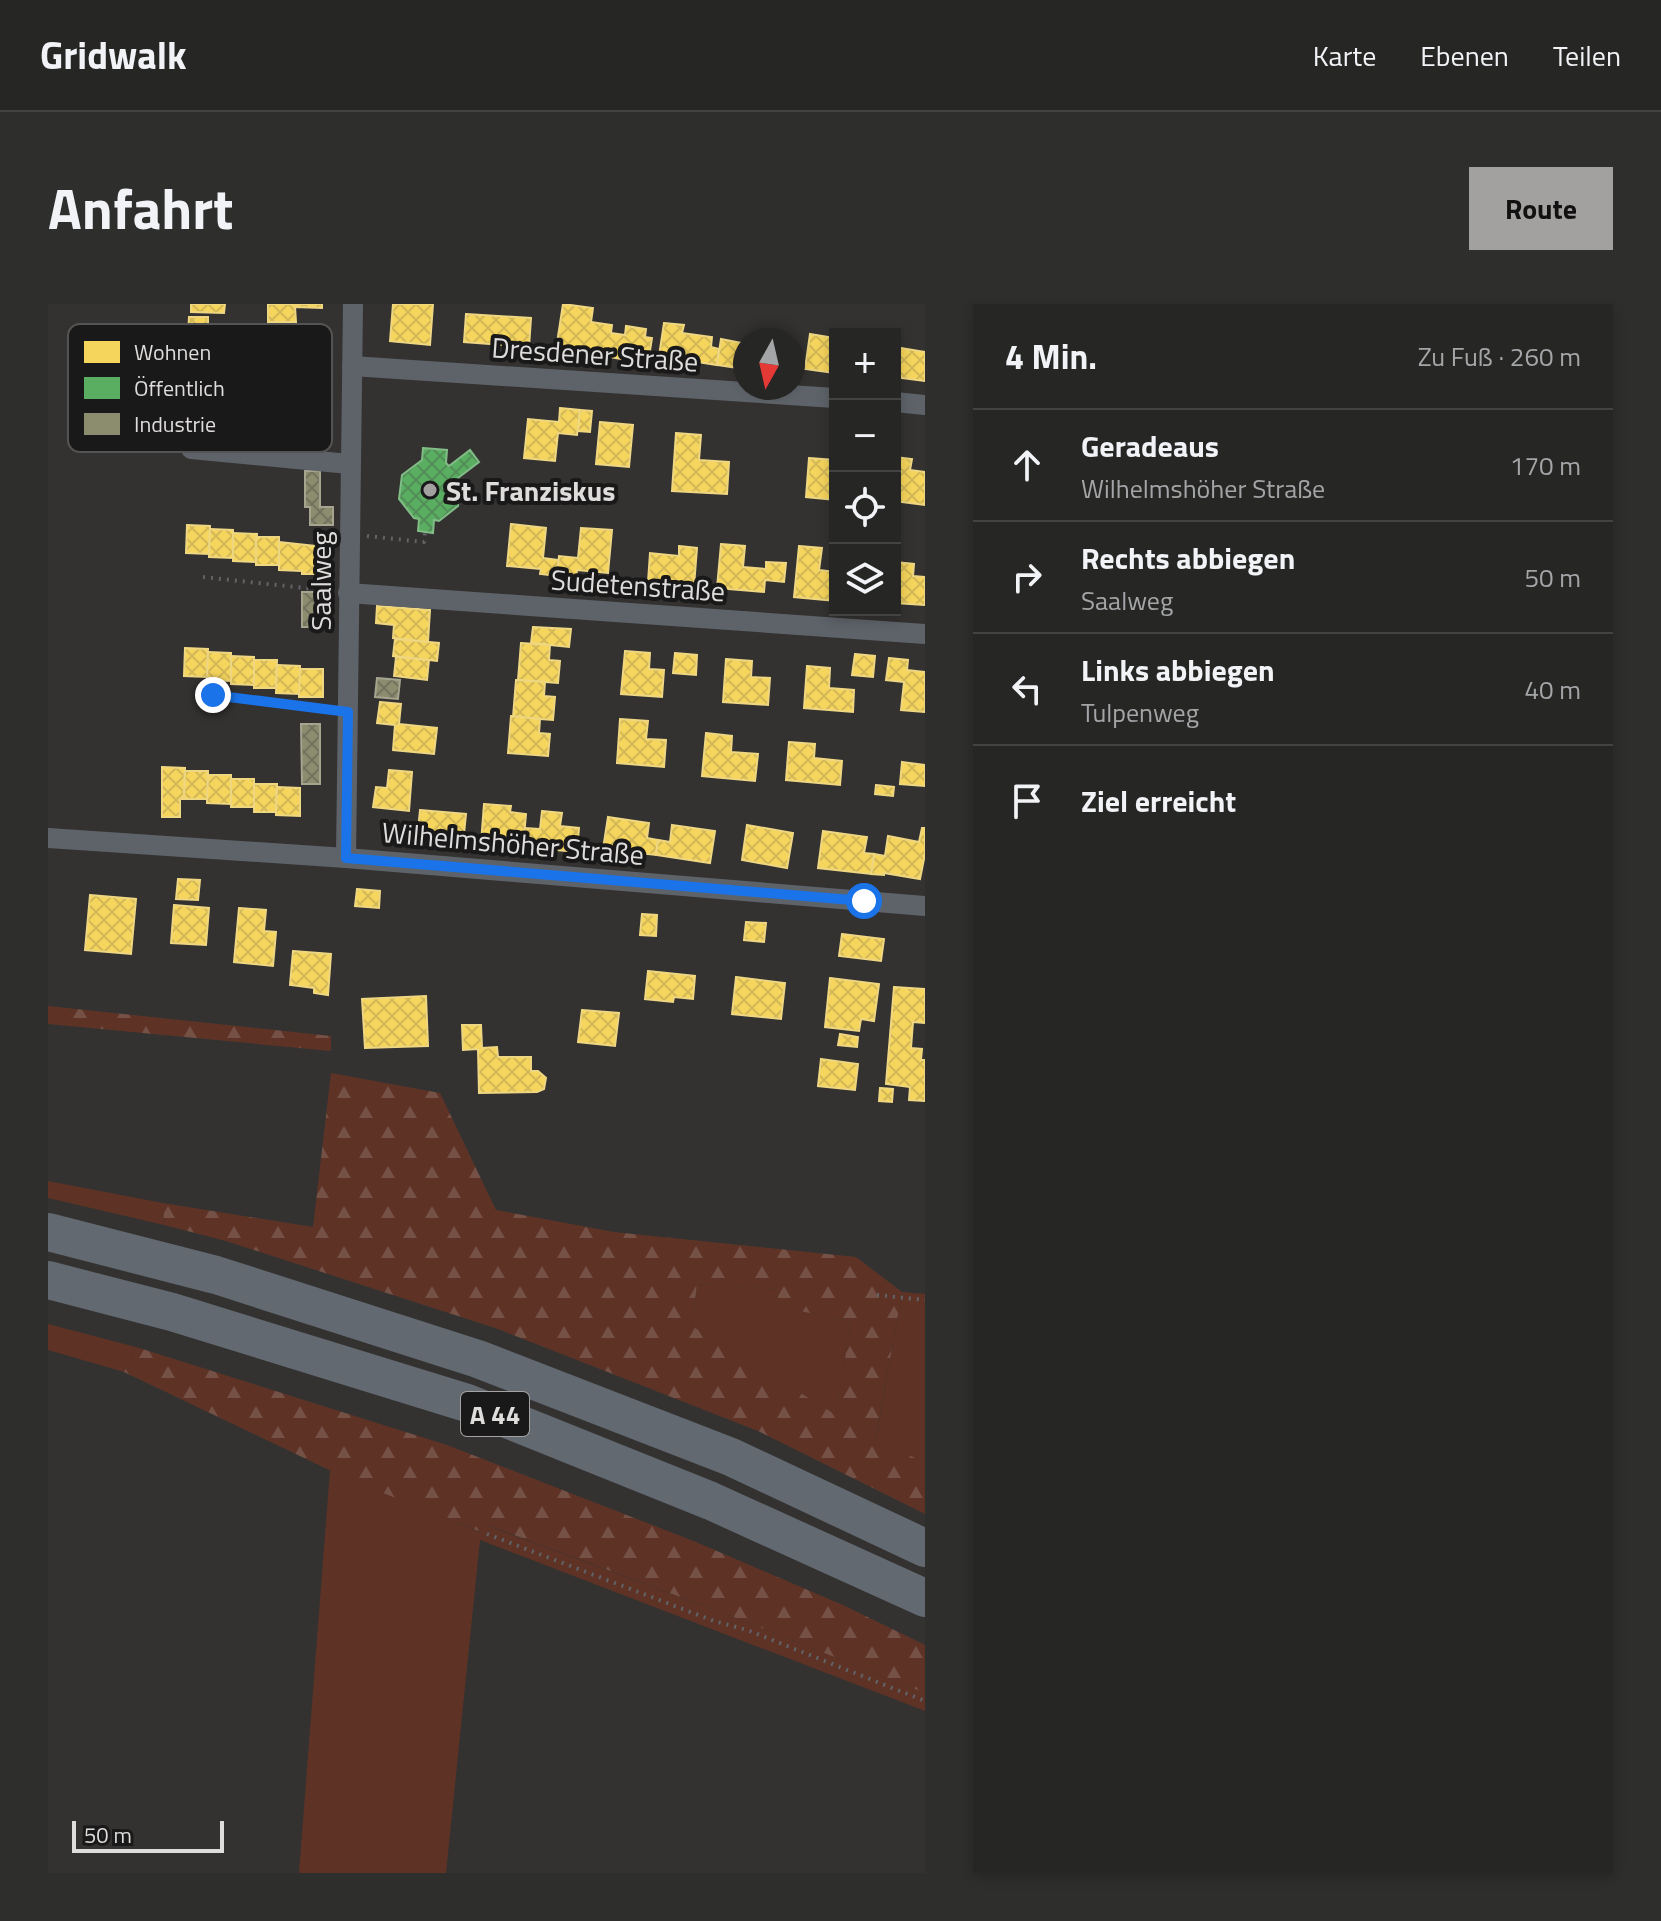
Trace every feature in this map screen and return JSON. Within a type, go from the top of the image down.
[{"type":"highway","name":"A 44","points":[[48,1232],[216,1275],[478,1359],[731,1457],[925,1548]]},
{"type":"highway","name":"A 44","points":[[48,1280],[172,1312],[467,1403],[711,1501],[925,1598]]},
{"type":"street","name":"Saalweg","points":[[346,858],[353,304]]},
{"type":"street","name":"Dresdener Straße","points":[[352,366],[829,398]]},
{"type":"street","points":[[901,403],[925,405]]},
{"type":"street","points":[[223,452],[349,464]]},
{"type":"street","name":"Sudetenstraße","points":[[348,593],[925,634]]},
{"type":"street","name":"Wilhelmshöher Straße","points":[[48,838],[346,858],[925,906]]},
{"type":"path","points":[[349,534],[424,542],[425,532]]},
{"type":"path","points":[[203,577],[348,593]]},
{"type":"path","points":[[213,695],[348,712]]},
{"type":"path","points":[[877,1295],[925,1300]]},
{"type":"path","points":[[487,1534],[714,1621],[747,1630],[925,1701]]},
{"type":"green space","points":[[48,1006],[331,1036],[331,1051],[48,1024]]},
{"type":"green space","points":[[331,1073],[440,1093],[496,1210],[614,1232],[856,1257],[902,1292],[876,1438],[925,1463],[925,1514],[758,1431],[498,1329],[226,1241],[164,1225],[163,1203],[313,1227]],"holes":[[[697,1284],[778,1289],[778,1307],[851,1321],[836,1415],[692,1326]]]},
{"type":"green space","points":[[48,1181],[163,1203],[164,1225],[48,1198]]},
{"type":"green space","points":[[697,1284],[779,1289],[779,1307],[851,1321],[836,1416],[692,1326]]},
{"type":"green space","points":[[902,1292],[925,1294],[925,1463],[876,1439]]},
{"type":"green space","points":[[48,1324],[136,1347],[124,1372],[48,1350]]},
{"type":"green space","points":[[136,1347],[447,1445],[696,1542],[845,1606],[925,1645],[925,1693],[739,1619],[487,1525],[481,1532],[348,1479],[124,1372]]},
{"type":"green space","points":[[330,1470],[480,1532],[486,1525],[739,1619],[925,1693],[925,1711],[480,1540],[446,1873],[299,1873]]},
{"type":"building: Wohnen","points":[[191,304],[225,304],[224,313],[191,312]]},
{"type":"building: Wohnen","points":[[268,304],[322,304],[322,308],[295,307],[296,322],[268,322]]},
{"type":"building: Wohnen","points":[[393,304],[433,304],[430,345],[390,341]]},
{"type":"building: Wohnen","points":[[563,304],[593,308],[591,322],[612,325],[611,333],[625,335],[626,326],[646,329],[645,337],[652,338],[648,363],[609,357],[608,363],[555,356]]},
{"type":"building: Wohnen","points":[[466,314],[531,318],[529,347],[464,342]]},
{"type":"building: Wohnen","points":[[189,317],[208,317],[208,324],[189,324]]},
{"type":"building: Wohnen","points":[[664,323],[684,325],[682,333],[712,337],[711,347],[719,349],[717,365],[659,356]]},
{"type":"building: Wohnen","points":[[810,334],[829,337],[829,372],[805,369]]},
{"type":"building: Wohnen","points":[[721,339],[733,341],[733,367],[717,365]]},
{"type":"building: Wohnen","points":[[901,348],[925,352],[925,381],[901,378]]},
{"type":"building: Wohnen","points":[[560,408],[580,410],[577,435],[558,433],[555,461],[524,458],[528,419],[559,422]]},
{"type":"building: Wohnen","points":[[580,410],[592,411],[590,432],[578,431]]},
{"type":"building: Wohnen","points":[[600,422],[633,425],[629,467],[596,464]]},
{"type":"building: Wohnen","points":[[676,433],[701,435],[699,460],[729,462],[727,494],[672,491]]},
{"type":"building: Wohnen","points":[[809,458],[829,460],[829,499],[806,497]]},
{"type":"building: Wohnen","points":[[901,458],[912,459],[910,470],[925,472],[925,505],[901,502]]},
{"type":"building: Wohnen","points":[[511,524],[546,528],[543,558],[559,560],[557,576],[540,574],[541,569],[507,566]]},
{"type":"building: Wohnen","points":[[187,525],[210,526],[209,554],[186,553]]},
{"type":"building: Wohnen","points":[[581,528],[612,530],[608,573],[577,570],[576,578],[557,576],[559,556],[578,558]]},
{"type":"building: Wohnen","points":[[210,529],[233,530],[233,558],[209,557]]},
{"type":"building: Wohnen","points":[[233,533],[257,534],[256,562],[233,561]]},
{"type":"building: Wohnen","points":[[256,537],[279,537],[279,565],[256,565]]},
{"type":"building: Wohnen","points":[[279,542],[315,546],[314,574],[279,570]]},
{"type":"building: Wohnen","points":[[721,544],[745,546],[743,567],[766,569],[766,562],[786,563],[784,582],[765,580],[764,592],[717,588]]},
{"type":"building: Wohnen","points":[[679,546],[697,548],[694,586],[648,582],[650,553],[679,556]]},
{"type":"building: Wohnen","points":[[799,546],[822,548],[819,570],[829,571],[829,600],[794,597]]},
{"type":"building: Wohnen","points":[[901,563],[914,564],[913,576],[925,577],[925,605],[901,603]]},
{"type":"building: Wohnen","points":[[377,606],[430,610],[428,642],[393,638],[394,625],[376,623]]},
{"type":"building: Wohnen","points":[[533,627],[571,629],[569,647],[531,643]]},
{"type":"building: Wohnen","points":[[395,639],[439,643],[437,661],[393,656]]},
{"type":"building: Wohnen","points":[[521,643],[550,645],[549,660],[560,661],[558,683],[518,680]]},
{"type":"building: Wohnen","points":[[185,648],[208,649],[207,677],[184,676]]},
{"type":"building: Wohnen","points":[[625,651],[650,653],[649,669],[664,670],[662,697],[621,694]]},
{"type":"building: Wohnen","points":[[208,652],[231,653],[231,681],[207,680]]},
{"type":"building: Wohnen","points":[[675,653],[697,655],[696,675],[673,673]]},
{"type":"building: Wohnen","points":[[855,654],[875,656],[873,677],[852,675]]},
{"type":"building: Wohnen","points":[[231,656],[254,657],[254,685],[231,684]]},
{"type":"building: Wohnen","points":[[396,657],[429,660],[427,680],[394,676]]},
{"type":"building: Wohnen","points":[[889,658],[908,660],[907,670],[925,672],[925,712],[901,710],[904,682],[886,680]]},
{"type":"building: Wohnen","points":[[726,659],[752,661],[751,677],[770,678],[768,705],[723,702]]},
{"type":"building: Wohnen","points":[[254,660],[277,660],[276,688],[254,688]]},
{"type":"building: Wohnen","points":[[277,665],[300,666],[300,694],[276,693]]},
{"type":"building: Wohnen","points":[[807,666],[830,668],[829,688],[854,690],[853,712],[804,708]]},
{"type":"building: Wohnen","points":[[300,669],[323,669],[323,697],[299,697]]},
{"type":"building: Wohnen","points":[[516,680],[545,682],[544,696],[555,697],[553,720],[513,717]]},
{"type":"building: Wohnen","points":[[380,702],[401,704],[399,724],[437,728],[434,754],[393,750],[395,725],[377,723]]},
{"type":"building: Wohnen","points":[[511,716],[540,719],[539,733],[550,734],[548,756],[508,753]]},
{"type":"building: Wohnen","points":[[620,719],[648,721],[646,739],[666,740],[664,767],[617,763]]},
{"type":"building: Wohnen","points":[[706,733],[732,736],[731,752],[758,754],[755,781],[702,776]]},
{"type":"building: Wohnen","points":[[789,742],[815,744],[814,758],[842,761],[840,785],[786,780]]},
{"type":"building: Wohnen","points":[[902,762],[925,765],[925,786],[900,784]]},
{"type":"building: Wohnen","points":[[162,767],[185,768],[180,817],[162,817]]},
{"type":"building: Wohnen","points":[[389,770],[412,772],[409,811],[373,807],[376,787],[387,788]]},
{"type":"building: Wohnen","points":[[185,771],[208,771],[208,799],[184,799]]},
{"type":"building: Wohnen","points":[[208,775],[231,775],[231,804],[207,803]]},
{"type":"building: Wohnen","points":[[231,779],[254,779],[254,807],[231,807]]},
{"type":"building: Wohnen","points":[[254,784],[277,784],[276,812],[254,812]]},
{"type":"building: Wohnen","points":[[876,785],[894,787],[893,796],[875,794]]},
{"type":"building: Wohnen","points":[[277,787],[300,788],[300,816],[276,815]]},
{"type":"building: Wohnen","points":[[484,804],[511,806],[510,812],[526,814],[523,847],[481,843]]},
{"type":"building: Wohnen","points":[[420,810],[466,814],[463,844],[417,840]]},
{"type":"building: Wohnen","points":[[542,811],[562,813],[560,826],[579,828],[577,852],[523,847],[525,828],[540,829]]},
{"type":"building: Wohnen","points":[[608,817],[649,823],[647,838],[658,840],[656,855],[603,849]]},
{"type":"building: Wohnen","points":[[672,825],[715,831],[710,863],[656,855],[658,840],[670,842]]},
{"type":"building: Wohnen","points":[[747,825],[793,833],[787,868],[742,860]]},
{"type":"building: Wohnen","points":[[922,828],[925,828],[925,854],[920,879],[871,874],[874,854],[885,856],[888,836],[919,842]]},
{"type":"building: Wohnen","points":[[823,831],[867,837],[864,853],[874,854],[871,874],[818,868]]},
{"type":"building: Wohnen","points":[[178,879],[200,880],[198,900],[176,899]]},
{"type":"building: Wohnen","points":[[357,889],[380,891],[379,908],[355,906]]},
{"type":"building: Wohnen","points":[[90,895],[136,899],[131,954],[85,950]]},
{"type":"building: Wohnen","points":[[174,905],[209,908],[206,945],[171,943]]},
{"type":"building: Wohnen","points":[[239,908],[266,910],[264,931],[276,932],[273,966],[234,962]]},
{"type":"building: Wohnen","points":[[642,914],[657,915],[656,936],[640,935]]},
{"type":"building: Wohnen","points":[[746,922],[766,923],[764,942],[744,940]]},
{"type":"building: Wohnen","points":[[842,934],[884,939],[881,961],[839,956]]},
{"type":"building: Wohnen","points":[[293,951],[331,954],[328,995],[314,993],[314,988],[290,985]]},
{"type":"building: Wohnen","points":[[648,971],[695,976],[693,999],[674,997],[673,1002],[645,999]]},
{"type":"building: Wohnen","points":[[736,977],[785,983],[781,1019],[732,1014]]},
{"type":"building: Wohnen","points":[[830,978],[879,984],[874,1021],[861,1019],[859,1031],[825,1027]]},
{"type":"building: Wohnen","points":[[894,987],[925,989],[925,1023],[913,1022],[911,1048],[922,1049],[921,1060],[925,1060],[925,1101],[909,1100],[910,1087],[886,1084]]},
{"type":"building: Wohnen","points":[[426,996],[428,1046],[365,1048],[362,999]]},
{"type":"building: Wohnen","points":[[582,1010],[619,1013],[615,1046],[578,1042]]},
{"type":"building: Wohnen","points":[[462,1025],[481,1025],[482,1048],[497,1047],[498,1057],[531,1057],[531,1071],[538,1071],[546,1078],[544,1089],[537,1092],[479,1093],[478,1049],[463,1050]]},
{"type":"building: Wohnen","points":[[840,1034],[858,1037],[857,1047],[838,1045]]},
{"type":"building: Wohnen","points":[[821,1059],[858,1064],[855,1090],[818,1086]]},
{"type":"building: Wohnen","points":[[880,1088],[893,1089],[892,1102],[879,1101]]},
{"type":"building: Öffentlich","name":"St. Franziskus","points":[[423,448],[447,450],[446,463],[449,466],[470,450],[479,462],[458,478],[461,482],[458,506],[439,521],[434,520],[433,533],[418,531],[419,519],[414,518],[399,499],[402,475],[422,460]]},
{"type":"building: Industrie","points":[[305,471],[320,471],[320,507],[333,507],[333,525],[310,525],[310,507],[305,507]]},
{"type":"building: Industrie","points":[[302,592],[319,592],[319,627],[302,627]]},
{"type":"building: Industrie","points":[[377,678],[400,680],[398,699],[375,697]]},
{"type":"building: Industrie","points":[[301,724],[320,724],[320,784],[302,784]]},
{"type":"place","name":"St. Franziskus","points":[[430,490]]},
{"type":"route","points":[[213,695],[348,712],[346,858],[864,901]]}]
